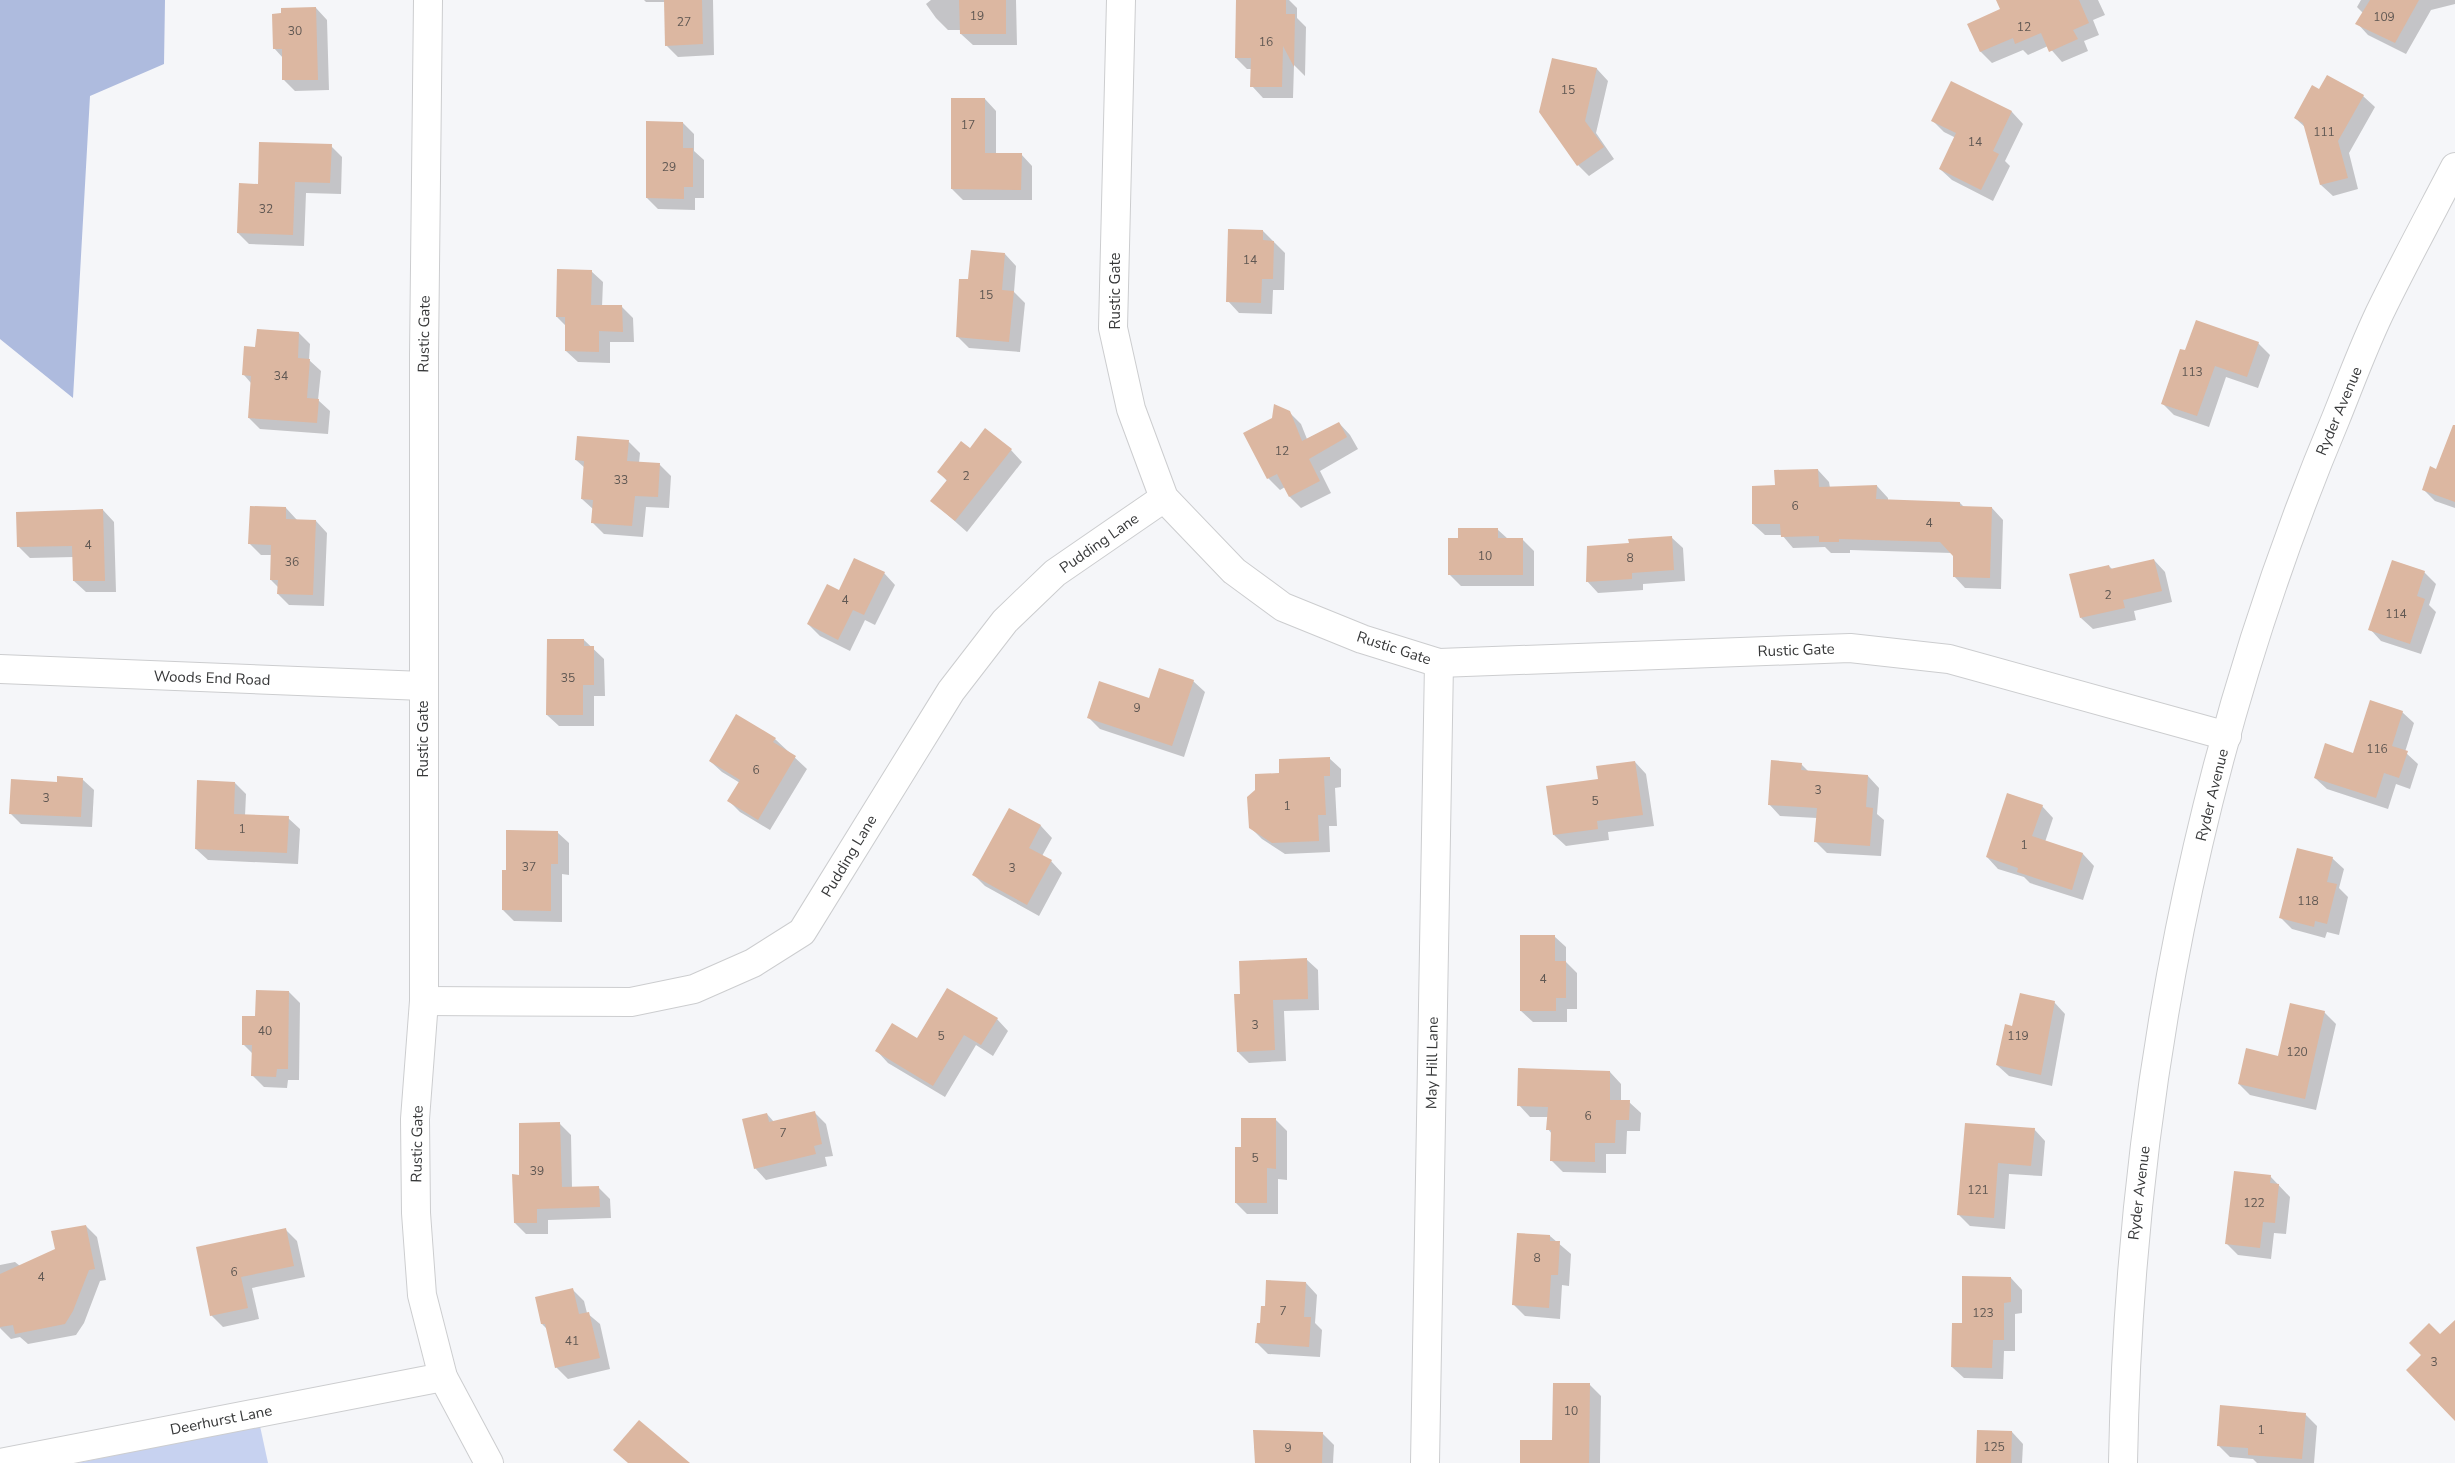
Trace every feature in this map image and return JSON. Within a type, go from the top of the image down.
[{"type":"street","name":"Rustic Gate","points":[[428,0],[424,356],[424,1001],[416,1119],[416,1213],[422,1295],[442,1377],[489,1463]]},
{"type":"street","name":"Rustic Gate","points":[[1121,0],[1113,328],[1131,409],[1164,498],[1234,571],[1283,607],[1362,639],[1439,663],[1850,648],[1949,659],[2226,736]]},
{"type":"street","name":"Ryder Avenue","points":[[2123,1463],[2133,1242],[2152,1089],[2180,920],[2226,736],[2260,618],[2313,472],[2382,308],[2455,167]]},
{"type":"street","name":"Pudding Lane","points":[[424,1001],[631,1002],[694,989],[753,963],[802,932],[951,691],[1005,621],[1055,573],[1164,498]]},
{"type":"street","name":"May Hill Lane","points":[[1425,1463],[1439,663]]},
{"type":"street","name":"Woods End Road","points":[[0,669],[423,686]]},
{"type":"street","name":"Deerhurst Lane","points":[[0,1463],[442,1377]]},
{"type":"shaded area","points":[[0,0],[165,0],[164,64],[90,96],[73,398],[0,339]]},
{"type":"shaded area","points":[[260,1426],[268,1463],[77,1463]]},
{"type":"building","points":[[664,0],[702,0],[703,44],[665,46]]},
{"type":"building","points":[[959,0],[1006,0],[1006,34],[960,34]]},
{"type":"building","points":[[1236,0],[1286,0],[1286,14],[1295,14],[1294,67],[1283,46],[1282,87],[1250,87],[1251,58],[1235,58]]},
{"type":"building","points":[[1996,0],[2079,0],[2089,23],[2073,30],[2078,39],[2049,52],[2041,33],[2015,44],[2013,38],[1980,52],[1967,24],[2000,9]]},
{"type":"building","points":[[2370,0],[2419,0],[2395,43],[2355,24]]},
{"type":"building","points":[[316,7],[318,80],[282,80],[282,49],[273,49],[272,14],[281,13],[281,8]]},
{"type":"building","points":[[1552,58],[1597,68],[1585,121],[1604,147],[1577,166],[1539,112]]},
{"type":"building","points":[[2327,75],[2364,95],[2338,141],[2348,178],[2320,185],[2303,123],[2294,118],[2312,85],[2319,89]]},
{"type":"building","points":[[1951,81],[2012,111],[1993,151],[1999,154],[1981,190],[1939,169],[1956,133],[1931,121]]},
{"type":"building","points":[[951,98],[985,98],[985,153],[1022,153],[1021,190],[951,189]]},
{"type":"building","points":[[646,121],[683,122],[683,148],[693,148],[693,187],[684,187],[684,199],[646,198]]},
{"type":"building","points":[[259,142],[332,144],[330,183],[295,182],[293,235],[237,233],[239,183],[258,184]]},
{"type":"building","points":[[1228,229],[1263,230],[1263,240],[1274,241],[1273,279],[1262,279],[1261,303],[1226,302]]},
{"type":"building","points":[[971,250],[1005,253],[1002,290],[1014,291],[1009,342],[956,337],[959,279],[968,279]]},
{"type":"building","points":[[557,269],[592,270],[591,305],[622,305],[623,332],[599,331],[599,352],[565,351],[565,317],[556,317]]},
{"type":"building","points":[[2196,320],[2259,342],[2247,377],[2215,366],[2197,416],[2161,404],[2180,349],[2185,350]]},
{"type":"building","points":[[257,329],[299,332],[298,358],[310,359],[307,398],[319,399],[317,423],[248,418],[251,376],[242,375],[244,346],[255,347]]},
{"type":"building","points":[[1274,404],[1290,411],[1302,441],[1339,422],[1347,437],[1309,459],[1320,481],[1289,497],[1277,474],[1267,479],[1243,433],[1272,418]]},
{"type":"building","points":[[2453,425],[2455,425],[2455,502],[2422,490],[2430,466],[2436,469]]},
{"type":"building","points":[[985,428],[1012,449],[955,521],[930,501],[947,480],[937,472],[961,441],[970,448]]},
{"type":"building","points":[[577,436],[629,440],[627,461],[660,463],[658,497],[635,496],[632,526],[591,523],[593,500],[581,499],[584,461],[575,460]]},
{"type":"building","points":[[1818,469],[1819,487],[1877,485],[1876,499],[1960,502],[1960,506],[1992,507],[1990,578],[1953,577],[1953,556],[1940,542],[1839,539],[1839,542],[1819,542],[1819,536],[1781,537],[1780,524],[1752,524],[1752,486],[1775,485],[1774,470]]},
{"type":"building","points":[[250,506],[286,507],[286,519],[316,520],[313,595],[277,594],[278,580],[270,580],[271,545],[248,544]]},
{"type":"building","points":[[103,509],[105,581],[73,581],[72,546],[17,547],[16,512]]},
{"type":"building","points":[[1458,528],[1498,528],[1498,538],[1523,538],[1523,575],[1448,575],[1448,538],[1458,538]]},
{"type":"building","points":[[1672,536],[1674,570],[1632,573],[1632,579],[1586,582],[1587,546],[1629,543],[1628,539]]},
{"type":"building","points":[[854,558],[885,572],[864,615],[853,610],[838,640],[807,624],[827,584],[839,590]]},
{"type":"building","points":[[2154,559],[2162,591],[2123,600],[2125,608],[2080,618],[2069,574],[2109,565],[2110,569]]},
{"type":"building","points":[[2392,560],[2425,571],[2417,596],[2425,599],[2410,644],[2368,630]]},
{"type":"building","points":[[547,639],[584,639],[584,646],[594,646],[594,685],[583,685],[583,715],[546,715]]},
{"type":"building","points":[[1159,668],[1194,680],[1172,746],[1087,718],[1099,681],[1149,698]]},
{"type":"building","points":[[2370,700],[2403,711],[2392,746],[2408,751],[2399,778],[2384,773],[2376,798],[2314,778],[2325,743],[2353,753]]},
{"type":"building","points":[[736,714],[776,738],[773,742],[796,756],[758,820],[727,801],[740,780],[709,761]]},
{"type":"building","points":[[1330,757],[1330,776],[1324,776],[1326,815],[1318,815],[1319,841],[1272,843],[1249,828],[1247,797],[1255,790],[1255,774],[1279,773],[1279,759]]},
{"type":"building","points":[[1771,760],[1802,763],[1801,770],[1868,775],[1866,807],[1873,808],[1870,846],[1814,842],[1817,808],[1768,805]]},
{"type":"building","points":[[1635,761],[1643,815],[1597,821],[1598,829],[1553,835],[1546,786],[1598,779],[1596,766]]},
{"type":"building","points":[[57,776],[83,778],[81,817],[9,814],[11,779],[57,782]]},
{"type":"building","points":[[197,780],[235,782],[234,814],[289,816],[287,853],[195,849]]},
{"type":"building","points":[[2007,793],[2043,805],[2032,836],[2083,853],[2072,890],[2017,872],[2018,868],[1986,857]]},
{"type":"building","points":[[1009,808],[1041,825],[1029,848],[1052,860],[1027,905],[972,875]]},
{"type":"building","points":[[506,830],[558,831],[558,864],[551,864],[551,911],[502,910],[502,870],[506,870]]},
{"type":"building","points":[[2297,848],[2333,857],[2327,882],[2337,884],[2327,924],[2315,921],[2314,927],[2279,918]]},
{"type":"building","points":[[1520,935],[1555,935],[1555,961],[1566,961],[1566,998],[1556,998],[1556,1011],[1520,1011]]},
{"type":"building","points":[[1307,958],[1308,999],[1273,1000],[1275,1050],[1237,1052],[1234,994],[1240,994],[1239,961]]},
{"type":"building","points":[[947,988],[998,1018],[981,1045],[964,1035],[933,1086],[875,1051],[892,1023],[917,1038]]},
{"type":"building","points":[[256,990],[289,991],[288,1069],[277,1069],[276,1077],[251,1076],[252,1045],[242,1045],[242,1016],[255,1016]]},
{"type":"building","points":[[2020,993],[2055,1001],[2041,1075],[1996,1065],[2005,1024],[2012,1026]]},
{"type":"building","points":[[2290,1003],[2325,1011],[2305,1099],[2238,1084],[2246,1048],[2278,1056]]},
{"type":"building","points":[[1518,1068],[1610,1071],[1610,1100],[1630,1100],[1629,1120],[1616,1120],[1615,1143],[1595,1143],[1595,1162],[1550,1161],[1551,1130],[1546,1130],[1548,1107],[1517,1106]]},
{"type":"building","points":[[815,1111],[822,1144],[814,1146],[816,1154],[754,1169],[742,1119],[767,1113],[769,1122]]},
{"type":"building","points":[[1241,1118],[1276,1118],[1276,1169],[1267,1168],[1267,1203],[1235,1203],[1235,1147],[1241,1147]]},
{"type":"building","points":[[560,1122],[562,1187],[599,1186],[600,1207],[537,1209],[537,1223],[514,1223],[512,1174],[519,1175],[519,1123]]},
{"type":"building","points":[[1965,1123],[2035,1128],[2031,1166],[1998,1163],[1994,1218],[1957,1215]]},
{"type":"building","points":[[2234,1171],[2271,1175],[2270,1183],[2279,1184],[2275,1223],[2263,1222],[2260,1248],[2225,1244]]},
{"type":"building","points":[[86,1225],[95,1269],[89,1270],[73,1311],[65,1324],[15,1334],[13,1325],[0,1327],[0,1274],[55,1249],[51,1231]]},
{"type":"building","points":[[286,1228],[294,1266],[241,1277],[248,1308],[210,1316],[196,1247]]},
{"type":"building","points":[[1517,1233],[1550,1235],[1550,1241],[1560,1241],[1558,1275],[1551,1275],[1549,1308],[1512,1305]]},
{"type":"building","points":[[1962,1276],[2011,1277],[2011,1302],[2004,1303],[2004,1340],[1993,1340],[1992,1368],[1951,1367],[1952,1323],[1962,1323]]},
{"type":"building","points":[[1266,1280],[1306,1282],[1304,1317],[1311,1317],[1309,1347],[1255,1343],[1257,1323],[1260,1323],[1261,1306],[1265,1306]]},
{"type":"building","points":[[573,1288],[579,1314],[589,1312],[600,1358],[555,1368],[545,1324],[541,1324],[535,1297]]},
{"type":"building","points":[[2455,1320],[2455,1421],[2406,1370],[2421,1355],[2409,1343],[2429,1323],[2440,1334]]},
{"type":"building","points":[[1553,1383],[1590,1383],[1589,1463],[1520,1463],[1520,1440],[1552,1440]]},
{"type":"building","points":[[2220,1405],[2306,1413],[2302,1459],[2248,1455],[2248,1448],[2217,1446]]},
{"type":"building","points":[[639,1420],[690,1463],[628,1463],[613,1450]]},
{"type":"building","points":[[1253,1430],[1323,1432],[1322,1463],[1255,1463]]},
{"type":"building","points":[[1977,1430],[2012,1431],[2011,1463],[1976,1463]]}]
